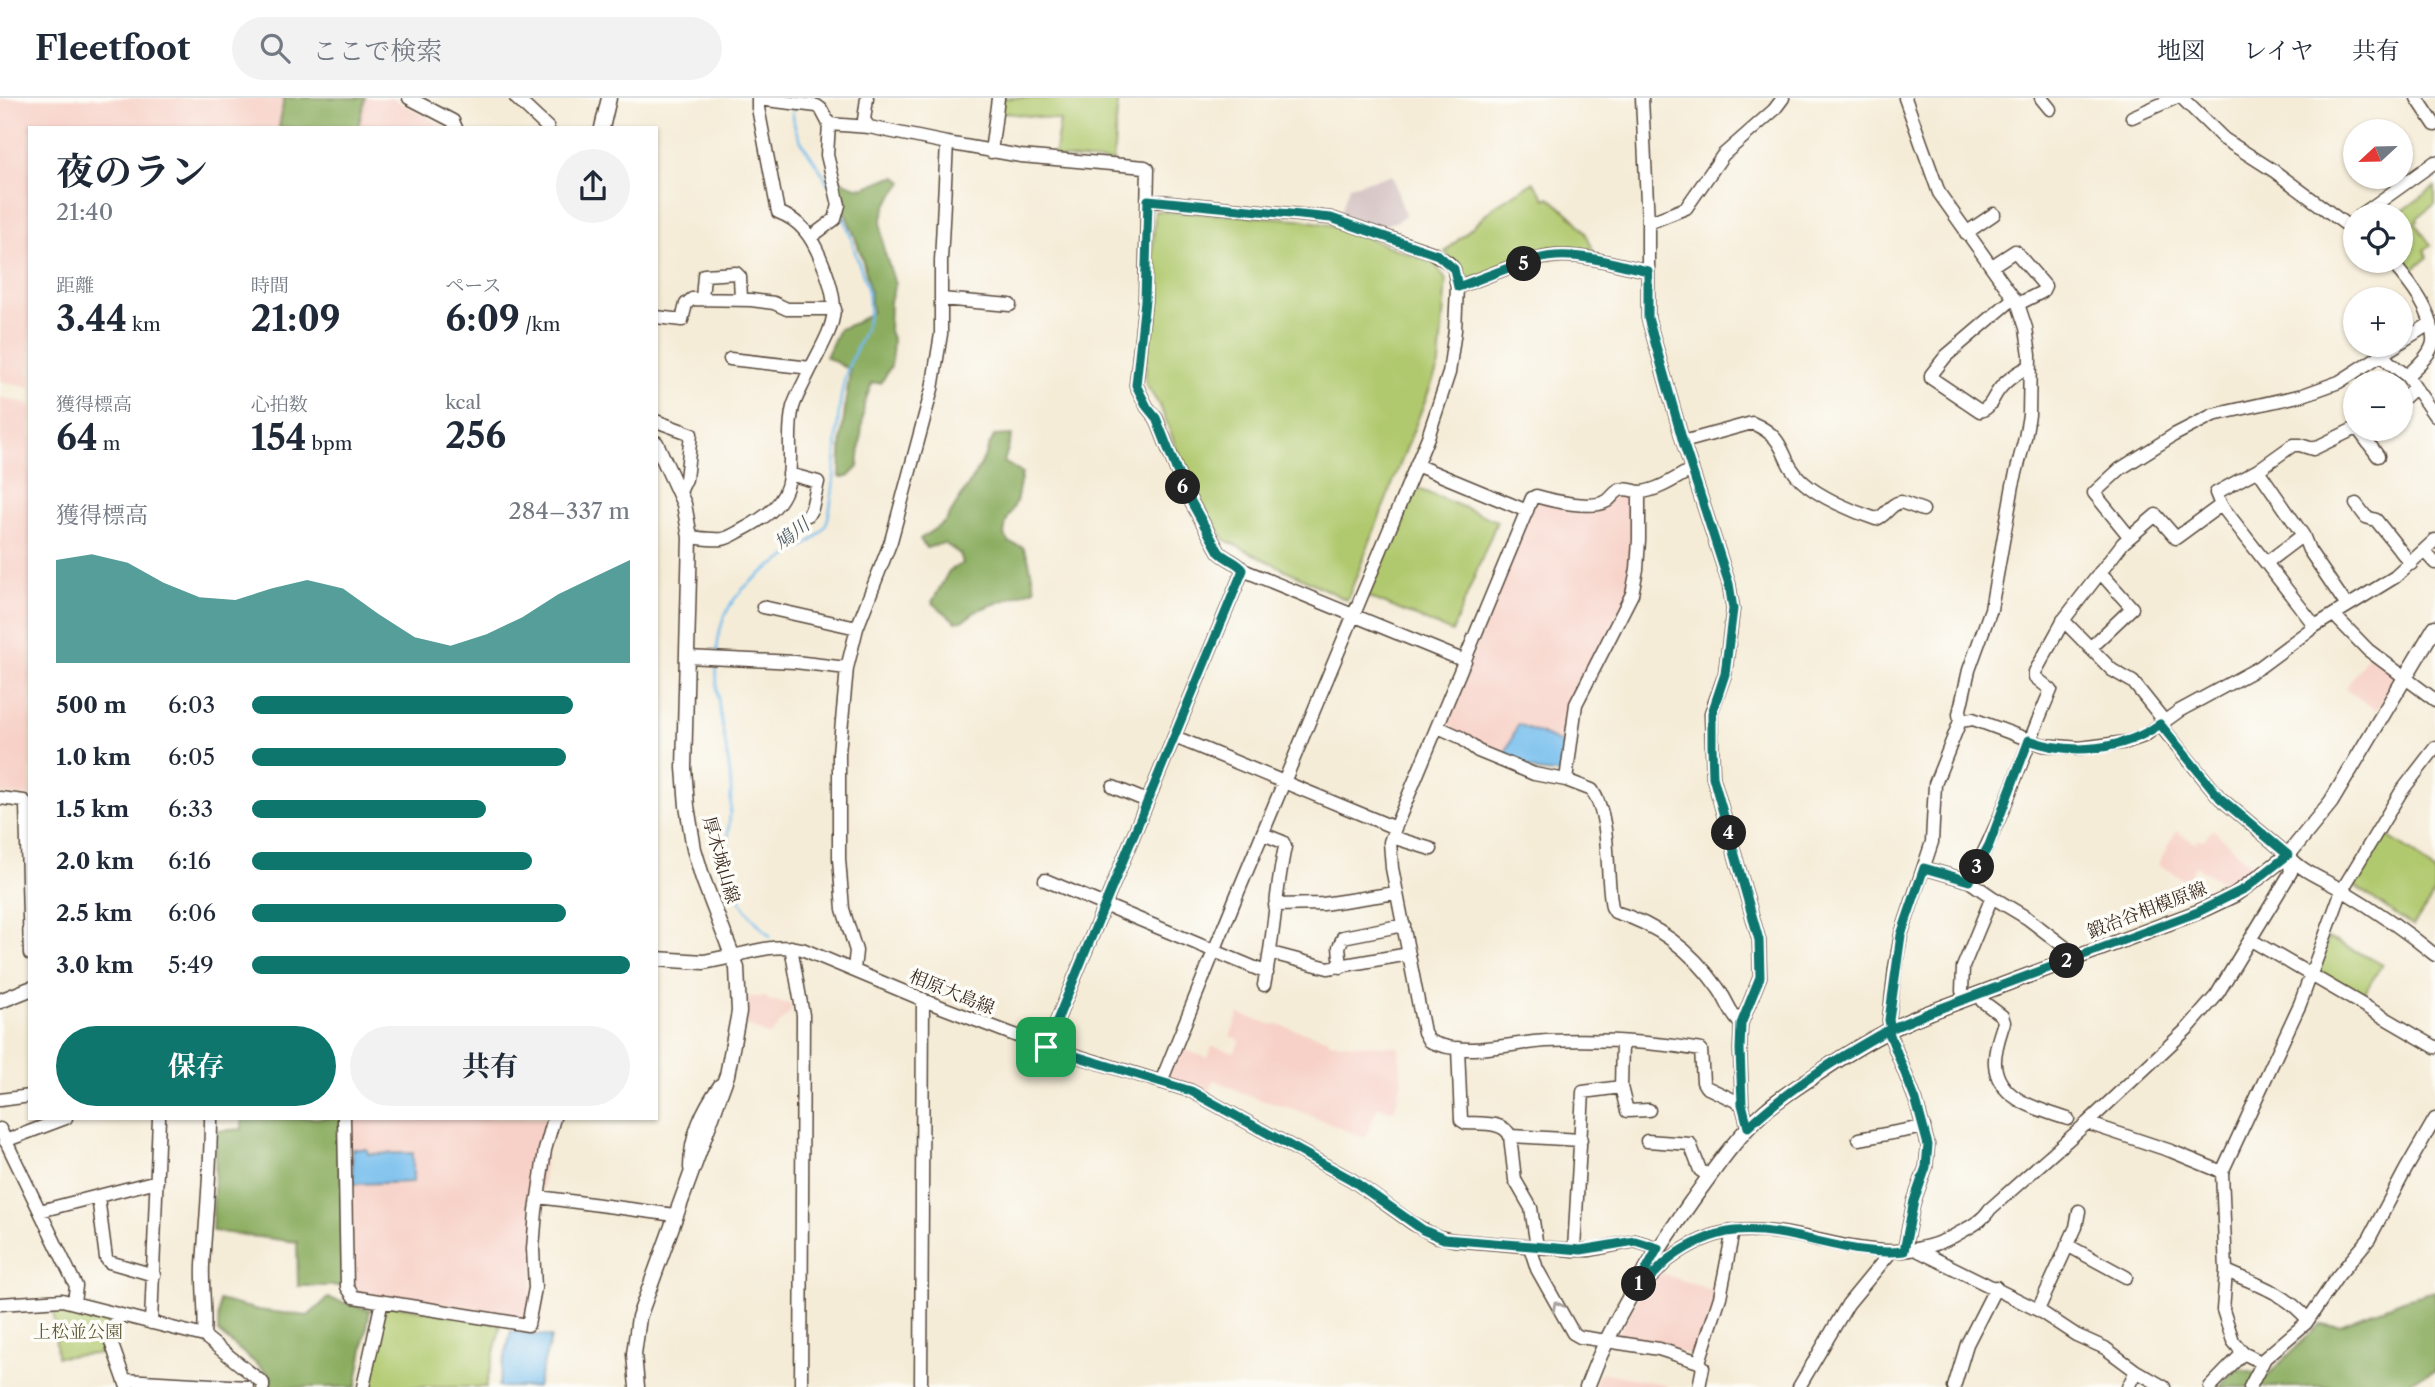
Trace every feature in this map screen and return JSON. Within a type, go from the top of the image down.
[{"type":"main road","points":[[602,126],[608,98]]},
{"type":"main road","name":"厚木城山線","points":[[637,1387],[634,1354],[636,1331],[645,1299],[727,1075],[739,1012],[738,972],[703,879],[690,829],[684,768],[690,537],[687,514],[658,447]]},
{"type":"main road","name":"鍛冶谷相模原線","points":[[1587,1387],[1606,1340],[1658,1248],[1748,1127],[1787,1093],[1889,1030],[2219,903],[2246,888],[2288,855],[2331,802],[2435,626]]},
{"type":"main road","points":[[658,959],[704,962],[733,956]]},
{"type":"main road","points":[[0,1001],[28,990]]},
{"type":"street","points":[[409,98],[453,121],[455,126]]},
{"type":"street","points":[[516,98],[546,126]]},
{"type":"street","points":[[690,537],[724,538],[760,520],[772,511],[784,496],[789,474],[793,409],[827,340],[835,309],[829,281],[811,237],[795,220],[778,212],[758,98],[820,107],[829,124],[827,155],[838,191],[838,210],[826,227],[811,237]]},
{"type":"street","points":[[867,98],[864,120],[869,127]]},
{"type":"street","points":[[991,152],[998,98]]},
{"type":"street","points":[[1642,98],[1648,223],[1648,318],[1683,442],[1729,584],[1733,609],[1725,674],[1712,713],[1712,746],[1713,777],[1759,940],[1760,977],[1741,1024],[1742,1104],[1748,1127]]},
{"type":"street","points":[[1648,223],[1686,208],[1723,155],[1774,110],[1783,98]]},
{"type":"street","points":[[1905,98],[1936,187],[2016,301],[2026,328],[2029,366],[2029,415],[2013,485],[1991,610],[1966,679],[1960,721],[1935,784],[1932,842],[1897,952],[1889,1030],[1928,1145],[1926,1167],[1914,1201],[1910,1250]]},
{"type":"street","points":[[2041,98],[2050,109]]},
{"type":"street","points":[[2132,117],[2175,98]]},
{"type":"street","points":[[2182,98],[2224,139],[2343,219]]},
{"type":"street","points":[[2417,98],[2435,125]]},
{"type":"street","points":[[829,124],[869,127],[991,152],[1148,169],[1145,300],[1136,385],[1156,418],[1184,489],[1219,552],[1226,559],[1240,565],[1243,570],[1465,660]]},
{"type":"street","points":[[854,969],[856,951],[843,909],[839,859],[839,753],[847,668],[857,628],[889,549],[923,429],[940,343],[947,143]]},
{"type":"street","points":[[2378,203],[2435,162]]},
{"type":"street","points":[[1148,200],[1331,218],[1438,255],[1454,269],[1458,287],[1449,373],[1428,437],[1161,1082]]},
{"type":"street","points":[[1966,233],[1994,214]]},
{"type":"street","points":[[1992,266],[2015,251],[2045,286],[2042,292],[2016,301],[1946,356],[1931,378],[1980,411],[1987,409],[1999,389],[2029,366]]},
{"type":"street","points":[[1458,287],[1530,262],[1556,256],[1587,258],[1648,271]]},
{"type":"street","points":[[702,299],[704,275],[736,273],[740,277],[741,299]]},
{"type":"street","points":[[2400,273],[2433,325],[2433,343],[2413,378]]},
{"type":"street","points":[[658,317],[679,321],[684,317],[688,300],[702,299],[741,299],[774,303],[788,309],[835,309]]},
{"type":"street","points":[[941,299],[1010,305]]},
{"type":"street","points":[[2413,336],[2433,325]]},
{"type":"street","points":[[2129,536],[2094,494],[2120,469],[2174,435],[2213,415],[2303,395],[2339,382],[2377,357]]},
{"type":"street","points":[[2385,357],[2399,371]]},
{"type":"street","points":[[730,359],[811,368]]},
{"type":"street","points":[[2413,384],[2434,413]]},
{"type":"street","points":[[658,422],[691,433],[686,479],[679,494]]},
{"type":"street","points":[[1683,442],[1752,423],[1776,437],[1802,481],[1843,506],[1876,519],[1891,505],[1901,502],[1923,510]]},
{"type":"street","points":[[2315,626],[2221,505],[2216,493],[2258,470],[2293,445],[2313,449],[2343,435]]},
{"type":"street","points":[[2367,441],[2378,456]]},
{"type":"street","points":[[1416,465],[1527,511]]},
{"type":"street","points":[[1692,468],[1664,484],[1639,492],[1621,489],[1607,501],[1591,504],[1552,501],[1536,496],[1532,498],[1393,833],[1392,868],[1426,1037],[1434,1044],[1471,1049],[1545,1041],[1622,1042],[1660,1043],[1701,1050],[1703,1082],[1706,1087],[1742,1104]]},
{"type":"street","points":[[2258,470],[2347,606]]},
{"type":"street","points":[[789,474],[818,482],[808,515]]},
{"type":"street","points":[[1566,780],[1576,704],[1632,594],[1639,540],[1639,492]]},
{"type":"street","points":[[2356,503],[2367,517],[2376,520],[2411,564]]},
{"type":"street","points":[[1969,881],[1989,845],[2051,690],[2035,677],[2035,672],[2063,620],[2129,536],[2156,515],[2176,538],[2221,505]]},
{"type":"street","points":[[2266,563],[2303,535]]},
{"type":"street","points":[[1960,721],[1973,719],[2043,745],[2066,748],[2113,745],[2144,736],[2179,711],[2260,667],[2315,626],[2395,578],[2435,540]]},
{"type":"street","points":[[2424,551],[2435,563]]},
{"type":"street","points":[[1046,1047],[1243,570]]},
{"type":"street","points":[[2090,648],[2132,608],[2100,572]]},
{"type":"street","points":[[763,607],[857,628]]},
{"type":"street","points":[[2334,615],[2368,650],[2435,700]]},
{"type":"street","points":[[2063,620],[2112,670],[2133,682],[2220,798],[2297,865],[2342,890],[2411,935],[2435,955]]},
{"type":"street","points":[[687,657],[847,668]]},
{"type":"street","points":[[1438,727],[1460,737],[1478,751],[1534,774],[1566,780],[1592,790],[1601,806],[1609,864],[1610,899],[1615,912],[1646,923],[1686,949],[1720,991],[1731,1013],[1741,1024]]},
{"type":"street","points":[[1175,737],[1285,781],[1431,849]]},
{"type":"street","points":[[2263,1360],[2243,1353],[2233,1341],[2223,1310],[2226,1271],[2222,1172],[2311,976],[2342,890],[2401,792],[2435,748]]},
{"type":"street","points":[[1113,788],[1147,801]]},
{"type":"street","points":[[0,798],[24,801],[26,805],[28,880]]},
{"type":"street","points":[[1045,880],[1216,951],[1265,979],[1285,846],[1283,842],[1264,834]]},
{"type":"street","points":[[1638,1284],[1647,1281],[1669,1259],[1697,1243],[1733,1231],[1784,1232],[1831,1244],[1890,1253],[1952,1238],[1984,1218],[1990,1209],[2087,1123],[2195,1020],[2216,996],[2291,872],[2288,855]]},
{"type":"street","points":[[1924,868],[1969,881],[2027,918],[2078,957]]},
{"type":"street","points":[[1275,905],[1323,904],[1396,893]]},
{"type":"street","points":[[1962,991],[1963,967],[1992,897]]},
{"type":"street","points":[[1340,967],[1339,947],[1343,937],[1404,925]]},
{"type":"street","points":[[2251,940],[2435,1047]]},
{"type":"street","name":"相原大島線","points":[[733,956],[769,947],[792,947],[813,952],[1046,1047],[1191,1091],[1352,1180],[1435,1236],[1453,1240],[1574,1250],[1590,1250],[1635,1241],[1658,1248]]},
{"type":"street","points":[[792,947],[803,1016],[801,1387]]},
{"type":"street","points":[[1271,953],[1320,967],[1340,967],[1409,954]]},
{"type":"street","points":[[921,1387],[923,999]]},
{"type":"street","points":[[1982,1001],[2002,1016],[2004,1022],[1995,1063],[2005,1090],[2029,1106],[2068,1119]]},
{"type":"street","points":[[1622,1042],[1621,1087],[1627,1111],[1649,1111]]},
{"type":"street","points":[[1458,1048],[1461,1120],[1507,1129],[1514,1180],[1531,1208],[1537,1269],[1573,1333],[1580,1337],[1659,1349],[1699,1362],[1703,1367],[1699,1387]]},
{"type":"street","points":[[1574,1250],[1583,1092],[1621,1087]]},
{"type":"street","points":[[0,1100],[28,1096]]},
{"type":"street","points":[[2250,1387],[2263,1360],[2307,1322],[2337,1277],[2369,1239],[2435,1119]]},
{"type":"street","points":[[58,1120],[2,1135],[76,1286],[75,1302]]},
{"type":"street","points":[[151,1323],[159,1120]]},
{"type":"street","points":[[204,1336],[206,1311],[203,1268],[211,1173],[211,1120]]},
{"type":"street","points":[[344,1120],[347,1287],[354,1297],[528,1325],[535,1288],[533,1249],[539,1197],[545,1150],[553,1120]]},
{"type":"street","points":[[2087,1123],[2222,1172]]},
{"type":"street","points":[[1859,1139],[1924,1127]]},
{"type":"street","points":[[1510,1136],[1581,1140]]},
{"type":"street","points":[[1647,1142],[1690,1144],[1700,1170],[1709,1176]]},
{"type":"street","points":[[40,1211],[157,1181]]},
{"type":"street","points":[[98,1197],[108,1262],[154,1275]]},
{"type":"street","points":[[539,1197],[675,1215]]},
{"type":"street","points":[[2038,1310],[2076,1227],[2079,1211]]},
{"type":"street","points":[[1699,1362],[1720,1297],[1733,1231]]},
{"type":"street","points":[[2067,1245],[2126,1277]]},
{"type":"street","points":[[1910,1250],[1996,1287],[2076,1335],[2105,1348],[2164,1387]]},
{"type":"street","points":[[1799,1387],[1848,1304],[1890,1253]]},
{"type":"street","points":[[2226,1271],[2291,1301],[2307,1322]]},
{"type":"street","points":[[1954,1387],[1967,1344],[1996,1287]]},
{"type":"street","points":[[0,1304],[62,1300],[75,1302],[204,1336],[263,1383],[263,1387]]},
{"type":"street","points":[[363,1387],[382,1301]]},
{"type":"street","points":[[118,1314],[111,1342],[126,1383],[247,1387]]},
{"type":"street","points":[[2210,1387],[2243,1353]]},
{"type":"street","points":[[2128,1387],[2136,1371]]},
{"type":"shaded area","points":[[0,98],[392,98],[442,126],[28,126],[28,388],[0,381]]},
{"type":"shaded area","points":[[1392,175],[1405,215],[1379,227],[1340,215],[1349,186]]},
{"type":"shaded area","points":[[0,397],[28,404],[28,796],[0,794]]},
{"type":"shaded area","points":[[1620,493],[1636,498],[1629,593],[1574,704],[1561,774],[1484,749],[1445,723],[1534,501],[1589,506]]},
{"type":"shaded area","points":[[2369,654],[2399,674],[2376,710],[2345,689]]},
{"type":"shaded area","points":[[2213,829],[2256,870],[2231,888],[2196,866],[2186,881],[2158,864],[2176,831],[2195,843],[2198,838],[2203,840]]},
{"type":"shaded area","points":[[748,997],[766,997],[790,1004],[791,1011],[769,1036],[746,1025]]},
{"type":"shaded area","points":[[1239,1014],[1329,1039],[1329,1042],[1399,1047],[1402,1081],[1394,1111],[1378,1107],[1365,1138],[1297,1110],[1254,1098],[1214,1080],[1210,1092],[1168,1078],[1179,1048],[1208,1058],[1212,1046],[1235,1052],[1240,1040],[1230,1036]]},
{"type":"shaded area","points":[[348,1120],[550,1120],[531,1290],[522,1321],[353,1293]]},
{"type":"shaded area","points":[[1660,1273],[1718,1292],[1699,1356],[1619,1339],[1617,1336],[1643,1289]]},
{"type":"shaded area","points":[[1600,1372],[1668,1385],[1668,1387],[1594,1387]]},
{"type":"green space","points":[[284,98],[365,98],[358,126],[279,126]]},
{"type":"green space","points":[[1001,98],[1118,98],[1113,162],[1054,157],[1060,120],[999,112]]},
{"type":"green space","points":[[897,177],[903,182],[886,205],[881,222],[883,247],[895,284],[890,302],[889,331],[893,341],[891,366],[881,383],[872,383],[864,405],[858,467],[848,477],[840,477],[842,433],[850,370],[826,357],[839,329],[872,312],[868,280],[859,249],[834,191],[837,178],[857,187],[864,187]]},
{"type":"green space","points":[[1534,182],[1545,199],[1549,197],[1577,222],[1587,236],[1594,254],[1578,252],[1466,280],[1445,252],[1496,205]]},
{"type":"green space","points":[[2435,187],[2435,204],[2417,218],[2415,223],[2431,245],[2424,250],[2428,257],[2413,269],[2413,203]]},
{"type":"green space","points":[[1155,211],[1298,219],[1336,226],[1435,264],[1446,280],[1439,365],[1347,600],[1225,540],[1190,484],[1161,408],[1145,383]]},
{"type":"green space","points":[[1012,435],[1004,462],[1022,473],[1016,502],[1006,522],[1004,535],[1010,543],[1023,547],[1035,589],[978,610],[956,622],[932,602],[949,571],[963,563],[960,554],[944,543],[926,548],[920,539],[946,521],[980,466],[994,436]]},
{"type":"green space","points":[[1411,486],[1497,521],[1452,632],[1366,596]]},
{"type":"green space","points":[[2383,833],[2415,854],[2435,873],[2435,893],[2413,926],[2352,884]]},
{"type":"green space","points":[[2328,938],[2382,964],[2362,997],[2317,970]]},
{"type":"green space","points":[[242,1120],[341,1120],[344,1286],[298,1286],[297,1242],[212,1231],[217,1131],[242,1129]]},
{"type":"green space","points":[[2435,1291],[2435,1371],[2411,1380],[2410,1387],[2219,1387],[2237,1369],[2267,1376],[2319,1325],[2340,1325],[2406,1299]]},
{"type":"green space","points":[[328,1298],[370,1310],[356,1387],[271,1387],[271,1376],[218,1332],[219,1300],[258,1310],[308,1316]]},
{"type":"green space","points":[[385,1304],[501,1324],[486,1387],[366,1387]]},
{"type":"green space","name":"上松並公園","points":[[56,1305],[110,1315],[112,1320],[109,1353],[57,1357],[53,1307]]},
{"type":"water","points":[[1518,724],[1567,745],[1561,774],[1537,771],[1507,759],[1506,752]]},
{"type":"water","points":[[352,1149],[367,1149],[368,1154],[413,1153],[413,1182],[353,1184]]},
{"type":"water","points":[[511,1331],[551,1337],[537,1387],[498,1387]]},
{"type":"waterway","name":"鳩川","points":[[793,107],[793,119],[800,138],[828,184]]},
{"type":"waterway","name":"鳩川","points":[[717,653],[723,620],[738,595],[773,565],[814,539],[828,519],[842,389],[866,325],[869,309],[865,280],[841,213]]},
{"type":"waterway","name":"鳩川","points":[[717,664],[718,695],[731,787],[728,851],[730,877],[741,902],[770,936]]},
{"type":"route","points":[[1046,1047],[1191,1091],[1352,1180],[1412,1223],[1444,1239],[1581,1250],[1635,1241],[1658,1248],[1638,1284],[1647,1281],[1669,1259],[1697,1243],[1733,1231],[1784,1232],[1877,1252],[1904,1251],[1914,1201],[1925,1175],[1928,1145],[1916,1101],[1888,1030],[1928,1013],[2219,903],[2246,888],[2288,855],[2220,798],[2160,724],[2144,736],[2113,745],[2066,748],[2029,740],[1989,845],[1969,881],[1924,868],[1897,952],[1889,1020],[1891,1029],[1888,1030],[1852,1051],[1795,1088],[1748,1127],[1742,1104],[1740,1079],[1741,1024],[1760,977],[1759,940],[1713,777],[1712,746],[1712,713],[1725,674],[1733,609],[1729,584],[1683,442],[1648,318],[1648,271],[1587,258],[1556,256],[1530,262],[1458,287],[1454,269],[1438,255],[1331,218],[1148,200],[1145,300],[1136,385],[1156,418],[1184,489],[1219,552],[1226,559],[1240,565],[1243,570],[1046,1047]]}]
